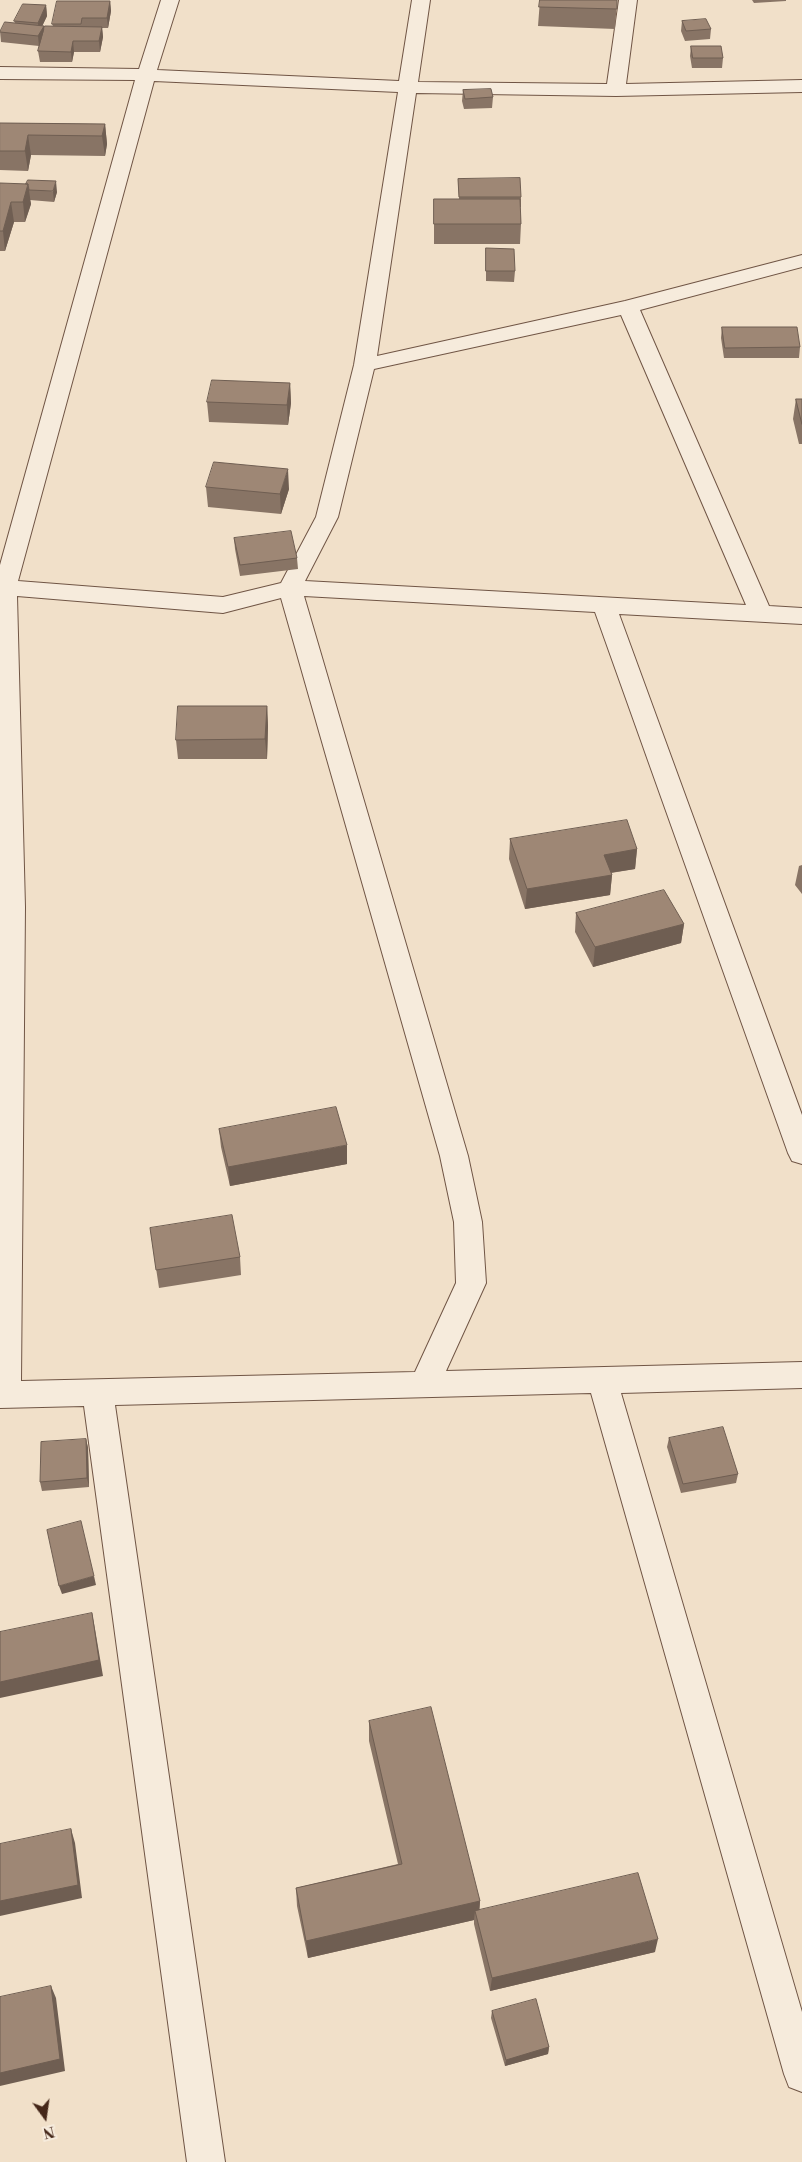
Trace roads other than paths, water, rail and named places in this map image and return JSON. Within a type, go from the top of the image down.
[{"type":"street","points":[[170,0],[146,75],[2,587],[12,907],[3,1395],[802,1375]]},
{"type":"street","points":[[421,0],[365,365],[327,517],[290,588],[451,1147],[468,1222],[471,1283],[424,1385]]},
{"type":"street","points":[[616,90],[628,0]]},
{"type":"street","points":[[0,73],[146,75],[408,87],[616,90],[802,86]]},
{"type":"street","points":[[365,365],[628,307],[802,261]]},
{"type":"street","points":[[628,307],[761,614]]},
{"type":"street","points":[[2,587],[223,605],[290,588],[802,616]]},
{"type":"street","points":[[604,605],[802,1153]]},
{"type":"street","points":[[602,1380],[802,2074]]},
{"type":"street","points":[[98,1394],[206,2162]]}]
